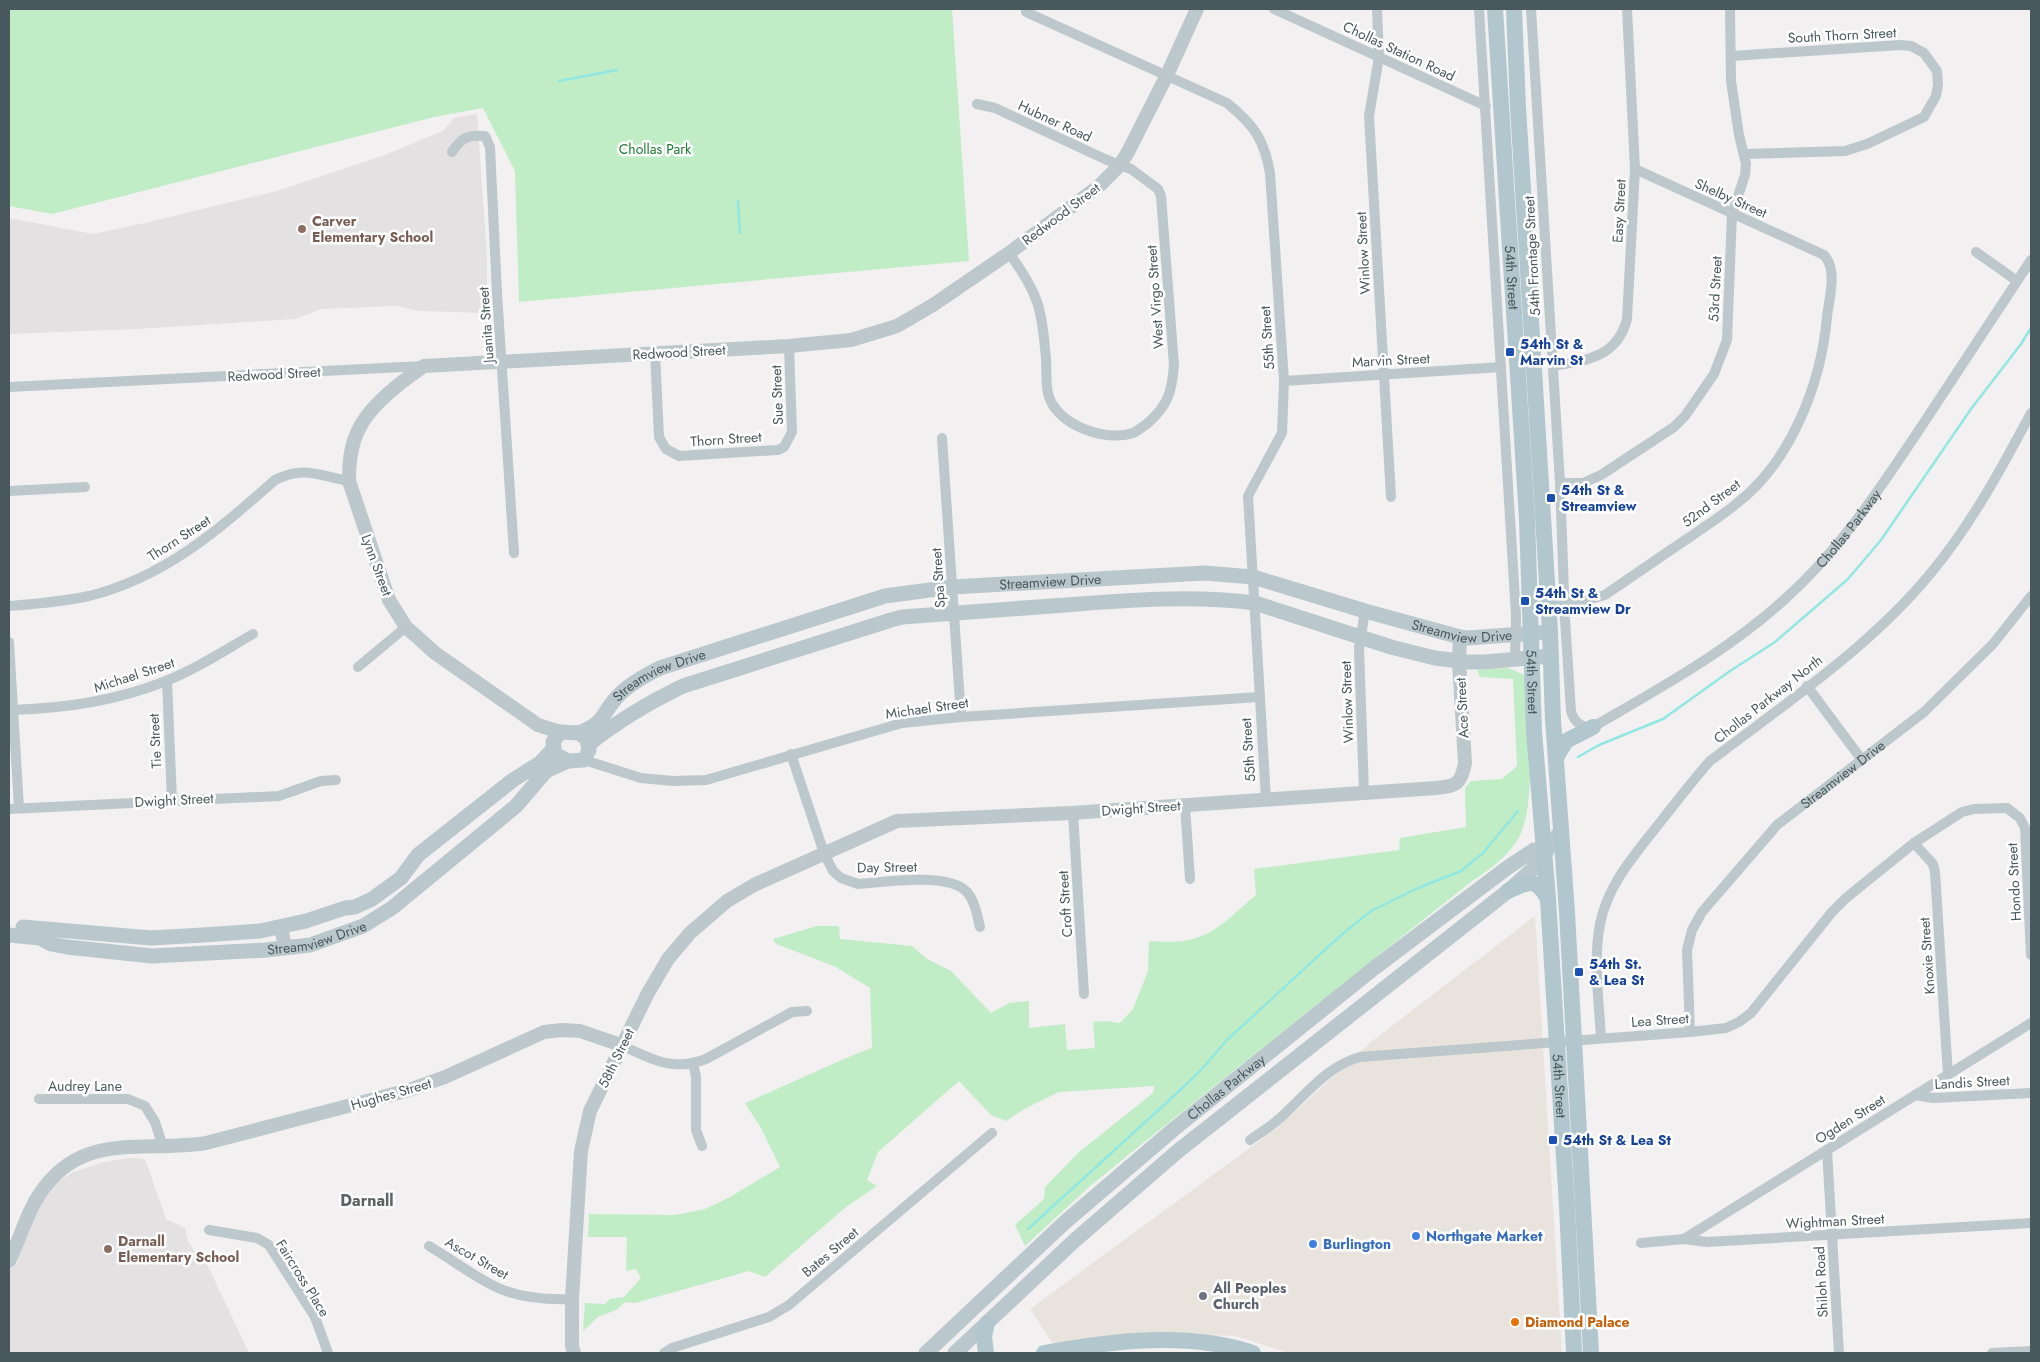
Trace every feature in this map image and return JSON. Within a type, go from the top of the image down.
[{"type":"main road","name":"54th Street","points":[[1496,9],[1520,373],[1532,634],[1534,731],[1548,899],[1565,1042],[1591,1353]]},
{"type":"main road","name":"54th Street","points":[[1514,9],[1518,107],[1556,603],[1550,632],[1553,720],[1561,831],[1570,1264],[1574,1353]]},
{"type":"main road","name":"Streamview Drive","points":[[585,746],[593,728],[600,722],[620,694],[644,676],[660,668],[885,596],[952,587],[1205,573],[1253,577],[1460,637],[1550,632]]},
{"type":"main road","name":"Streamview Drive","points":[[585,746],[656,699],[683,686],[890,620],[954,613],[1106,602],[1197,598],[1255,603],[1420,655],[1459,661],[1485,662],[1551,656]]},
{"type":"main road","points":[[1557,756],[1566,741],[1593,727]]},
{"type":"main road","points":[[555,742],[585,746],[568,761],[558,757],[555,742]]},
{"type":"main road","name":"Streamview Drive","points":[[9,927],[54,928],[151,938],[260,931],[306,921],[345,908],[355,907],[372,899],[401,878],[418,855],[513,780],[540,763],[555,742]]},
{"type":"main road","name":"Streamview Drive","points":[[9,934],[40,938],[51,944],[142,955],[286,948],[317,943],[363,926],[392,908],[516,806],[546,771],[568,761]]},
{"type":"main road","name":"Chollas Parkway","points":[[955,1353],[1074,1241],[1178,1151],[1508,891],[1535,866],[1561,831]]},
{"type":"main road","name":"Chollas Parkway","points":[[926,1353],[1064,1223],[1174,1129],[1372,970],[1507,868],[1534,850],[1545,853]]},
{"type":"main road","points":[[1508,891],[1522,885],[1536,884],[1540,885],[1548,899]]},
{"type":"main road","points":[[1570,1264],[1578,1269],[1587,1293]]},
{"type":"main road","points":[[986,1353],[984,1336],[987,1323]]},
{"type":"main road","points":[[1044,1353],[1102,1344],[1162,1340],[1202,1342],[1253,1353]]},
{"type":"street","name":"Redwood Street","points":[[9,386],[789,346],[851,340],[896,326],[933,305],[1009,253],[1099,186],[1120,165],[1166,77],[1197,9]]},
{"type":"street","name":"Chollas Station Road","points":[[1274,9],[1486,106]]},
{"type":"street","name":"Winlow Street","points":[[1377,9],[1379,57],[1369,116],[1391,497]]},
{"type":"street","points":[[1479,9],[1516,616],[1514,635],[1515,659]]},
{"type":"street","name":"54th Frontage Street","points":[[1532,9],[1560,483],[1556,603],[1571,711],[1574,719],[1580,725],[1593,727]]},
{"type":"street","name":"Easy Street","points":[[1553,366],[1601,355],[1614,344],[1625,326],[1628,312],[1635,169],[1627,9]]},
{"type":"street","name":"53rd Street","points":[[1560,483],[1583,482],[1601,475],[1674,427],[1685,416],[1714,374],[1727,340],[1732,214],[1745,176],[1744,154],[1739,135],[1732,81],[1730,9]]},
{"type":"street","name":"55th Street","points":[[1026,12],[1227,104],[1244,117],[1266,150],[1270,173],[1284,381],[1282,433],[1248,496],[1266,799]]},
{"type":"street","name":"South Thorn Street","points":[[1732,56],[1911,46],[1924,53],[1933,63],[1938,76],[1936,96],[1924,117],[1867,144],[1845,151],[1744,154]]},
{"type":"street","name":"Hubner Road","points":[[977,104],[995,108],[1120,165]]},
{"type":"street","name":"Juanita Street","points":[[452,152],[459,142],[470,135],[485,136],[490,147],[514,553]]},
{"type":"street","name":"West Virgo Street","points":[[1009,253],[1031,285],[1038,301],[1043,326],[1049,397],[1059,411],[1073,423],[1092,433],[1112,436],[1133,433],[1142,428],[1167,402],[1172,384],[1174,365],[1162,196],[1158,189],[1131,169],[1120,165]]},
{"type":"street","name":"Shelby Street","points":[[1635,169],[1816,251]]},
{"type":"street","name":"52nd Street","points":[[1530,604],[1588,601],[1605,595],[1737,504],[1775,461],[1804,412],[1815,382],[1823,351],[1832,266],[1824,255],[1816,251]]},
{"type":"street","points":[[1976,252],[2017,282]]},
{"type":"street","name":"Chollas Parkway","points":[[1593,727],[1676,679],[1738,638],[1805,580],[1850,529],[1886,480],[2031,260]]},
{"type":"street","name":"Sue Street","points":[[787,442],[792,432],[789,346]]},
{"type":"street","name":"Thorn Street","points":[[655,353],[660,436],[666,449],[679,456],[778,450],[784,447],[787,442]]},
{"type":"street","name":"Lynn Street","points":[[424,366],[393,391],[367,417],[358,431],[349,461],[349,481],[389,600],[406,627],[435,653],[538,725],[555,742]]},
{"type":"street","name":"Marvin Street","points":[[1284,381],[1501,367]]},
{"type":"street","name":"Chollas Parkway North","points":[[1602,1038],[1597,950],[1600,924],[1606,900],[1619,877],[1692,780],[1710,761],[1870,636],[1930,574],[1975,513],[2031,413]]},
{"type":"street","name":"Spa Street","points":[[942,438],[961,717]]},
{"type":"street","name":"Thorn Street","points":[[9,606],[87,596],[129,584],[169,564],[203,541],[275,480],[283,476],[298,472],[314,472],[349,481]]},
{"type":"street","points":[[9,491],[85,487]]},
{"type":"street","name":"Streamview Drive","points":[[1690,1032],[1687,950],[1692,930],[1698,918],[1777,825],[1924,712],[1993,644],[2031,596]]},
{"type":"street","name":"Winlow Street","points":[[1364,792],[1360,636],[1365,611]]},
{"type":"street","points":[[358,667],[406,627]]},
{"type":"street","name":"Michael Street","points":[[13,710],[53,709],[116,698],[167,681],[204,663],[253,634]]},
{"type":"street","name":"Ace Street","points":[[1460,637],[1459,661],[1465,763],[1462,778]]},
{"type":"street","points":[[9,642],[13,710],[14,808]]},
{"type":"street","name":"Tie Street","points":[[167,681],[172,800]]},
{"type":"street","points":[[1807,686],[1862,760]]},
{"type":"street","name":"Michael Street","points":[[585,746],[607,766],[641,778],[692,781],[728,774],[902,723],[961,717],[1259,696]]},
{"type":"street","name":"Day Street","points":[[791,754],[824,853],[833,871],[846,881],[858,884],[940,880],[956,884],[966,890],[972,899],[980,927]]},
{"type":"street","name":"Dwight Street","points":[[824,853],[897,821],[1073,812],[1448,787],[1458,784],[1462,778]]},
{"type":"street","name":"Dwight Street","points":[[14,808],[279,796],[322,781],[336,780]]},
{"type":"street","points":[[1185,804],[1190,879]]},
{"type":"street","name":"Lea Street","points":[[1250,1140],[1278,1120],[1330,1072],[1348,1060],[1360,1057],[1726,1028],[1739,1022],[1751,1013],[1832,912],[1846,898],[1914,842],[1962,812],[1994,807],[2007,808],[2013,811]]},
{"type":"street","name":"Hondo Street","points":[[2013,811],[2020,818],[2025,828],[2031,955]]},
{"type":"street","name":"Croft Street","points":[[1073,812],[1084,994]]},
{"type":"street","name":"Knoxie Street","points":[[1914,842],[1933,864],[1936,872],[1948,1075]]},
{"type":"street","name":"58th Street","points":[[574,1353],[572,1346],[572,1299],[583,1139],[590,1111],[621,1045],[668,959],[702,922],[726,901],[754,885],[824,853]]},
{"type":"street","points":[[282,927],[286,948]]},
{"type":"street","name":"Hughes Street","points":[[9,1261],[38,1196],[52,1178],[69,1164],[88,1154],[108,1148],[163,1147],[206,1143],[409,1090],[445,1077],[544,1032],[580,1030],[621,1045],[661,1064],[693,1064],[706,1060],[792,1012],[807,1012]]},
{"type":"street","name":"Ogden Street","points":[[1684,1239],[2031,1023]]},
{"type":"street","points":[[693,1064],[696,1077],[696,1130],[702,1146]]},
{"type":"street","name":"Landis Street","points":[[1915,1095],[1933,1098],[2031,1093]]},
{"type":"street","name":"Audrey Lane","points":[[39,1099],[128,1099],[145,1106],[155,1122],[163,1147]]},
{"type":"street","name":"Bates Street","points":[[664,1353],[672,1348],[769,1317],[789,1305],[992,1133]]},
{"type":"street","name":"Shiloh Road","points":[[1827,1150],[1839,1353]]},
{"type":"street","name":"Wightman Street","points":[[1641,1243],[1684,1239],[1707,1242],[2031,1223]]},
{"type":"street","name":"Faircross Place","points":[[210,1230],[257,1238],[269,1245],[314,1317],[328,1353]]},
{"type":"street","name":"Ascot Street","points":[[429,1246],[495,1287],[524,1296],[559,1300],[572,1299]]},
{"type":"street","points":[[1992,1353],[2031,1351]]},
{"type":"shaded area","name":"Carver Elementary School","points":[[477,114],[487,256],[487,313],[419,311],[398,306],[321,309],[295,319],[136,329],[9,334],[9,218],[93,234],[145,223],[277,191],[385,155],[443,131],[454,118]]},
{"type":"shaded area","points":[[1535,916],[1562,1353],[1288,1353],[1236,1336],[1164,1334],[1056,1348],[1030,1309],[1277,1128],[1371,1042]]},
{"type":"shaded area","name":"Darnall Elementary School","points":[[129,1158],[145,1159],[166,1219],[185,1228],[188,1241],[198,1256],[206,1262],[249,1353],[9,1353],[9,1271],[17,1263],[42,1196],[73,1172],[104,1162]]},
{"type":"green space","name":"Chollas Park","points":[[9,9],[952,9],[969,261],[519,302],[515,171],[483,108],[434,117],[52,214],[9,206]]},
{"type":"green space","points":[[1509,668],[1524,675],[1529,738],[1530,786],[1523,829],[1515,844],[1506,855],[1133,1151],[1088,1188],[1025,1246],[1015,1225],[1044,1199],[1045,1187],[1078,1153],[1153,1093],[1154,1086],[1059,1092],[1024,1109],[1006,1121],[991,1115],[959,1081],[878,1152],[867,1180],[877,1186],[846,1207],[765,1277],[749,1271],[635,1303],[625,1302],[616,1310],[598,1317],[583,1331],[585,1303],[605,1304],[610,1299],[624,1297],[641,1278],[636,1269],[626,1271],[627,1237],[588,1237],[589,1214],[675,1215],[705,1209],[730,1197],[780,1167],[761,1128],[745,1103],[872,1048],[870,988],[834,966],[776,944],[773,939],[817,926],[839,926],[840,939],[912,946],[927,959],[951,971],[991,1013],[1009,1003],[1029,1001],[1029,1028],[1065,1024],[1067,1050],[1095,1048],[1093,1022],[1120,1023],[1133,1009],[1148,971],[1149,941],[1172,942],[1190,940],[1213,930],[1256,895],[1254,869],[1399,850],[1400,838],[1466,827],[1465,788],[1471,781],[1502,779],[1517,766],[1513,679],[1480,677],[1477,670]]},
{"type":"waterway","points":[[559,81],[617,70]]},
{"type":"waterway","points":[[738,201],[740,233]]},
{"type":"waterway","points":[[1578,757],[1599,745],[1663,719],[1730,671],[1775,642],[1848,579],[1881,540],[1971,409],[2031,328]]},
{"type":"waterway","points":[[1028,1229],[1176,1094],[1201,1070],[1227,1040],[1340,936],[1371,911],[1418,888],[1461,871],[1483,853],[1518,811]]},
{"type":"place","name":"Carver Elementary School","points":[[302,229]]},
{"type":"place","name":"54th St & Marvin St","points":[[1510,352]]},
{"type":"place","name":"54th St & Streamview","points":[[1551,498]]},
{"type":"place","name":"54th St & Streamview Dr","points":[[1525,601]]},
{"type":"place","name":"54th St. & Lea St","points":[[1579,972]]},
{"type":"place","name":"54th St & Lea St","points":[[1553,1140]]},
{"type":"place","name":"Northgate Market","points":[[1416,1236]]},
{"type":"place","name":"Burlington","points":[[1313,1244]]},
{"type":"place","name":"Darnall Elementary School","points":[[108,1249]]},
{"type":"place","name":"All Peoples Church","points":[[1203,1296]]},
{"type":"place","name":"Diamond Palace","points":[[1515,1322]]},
{"type":"district","name":"Darnall","points":[[367,1200]]}]
